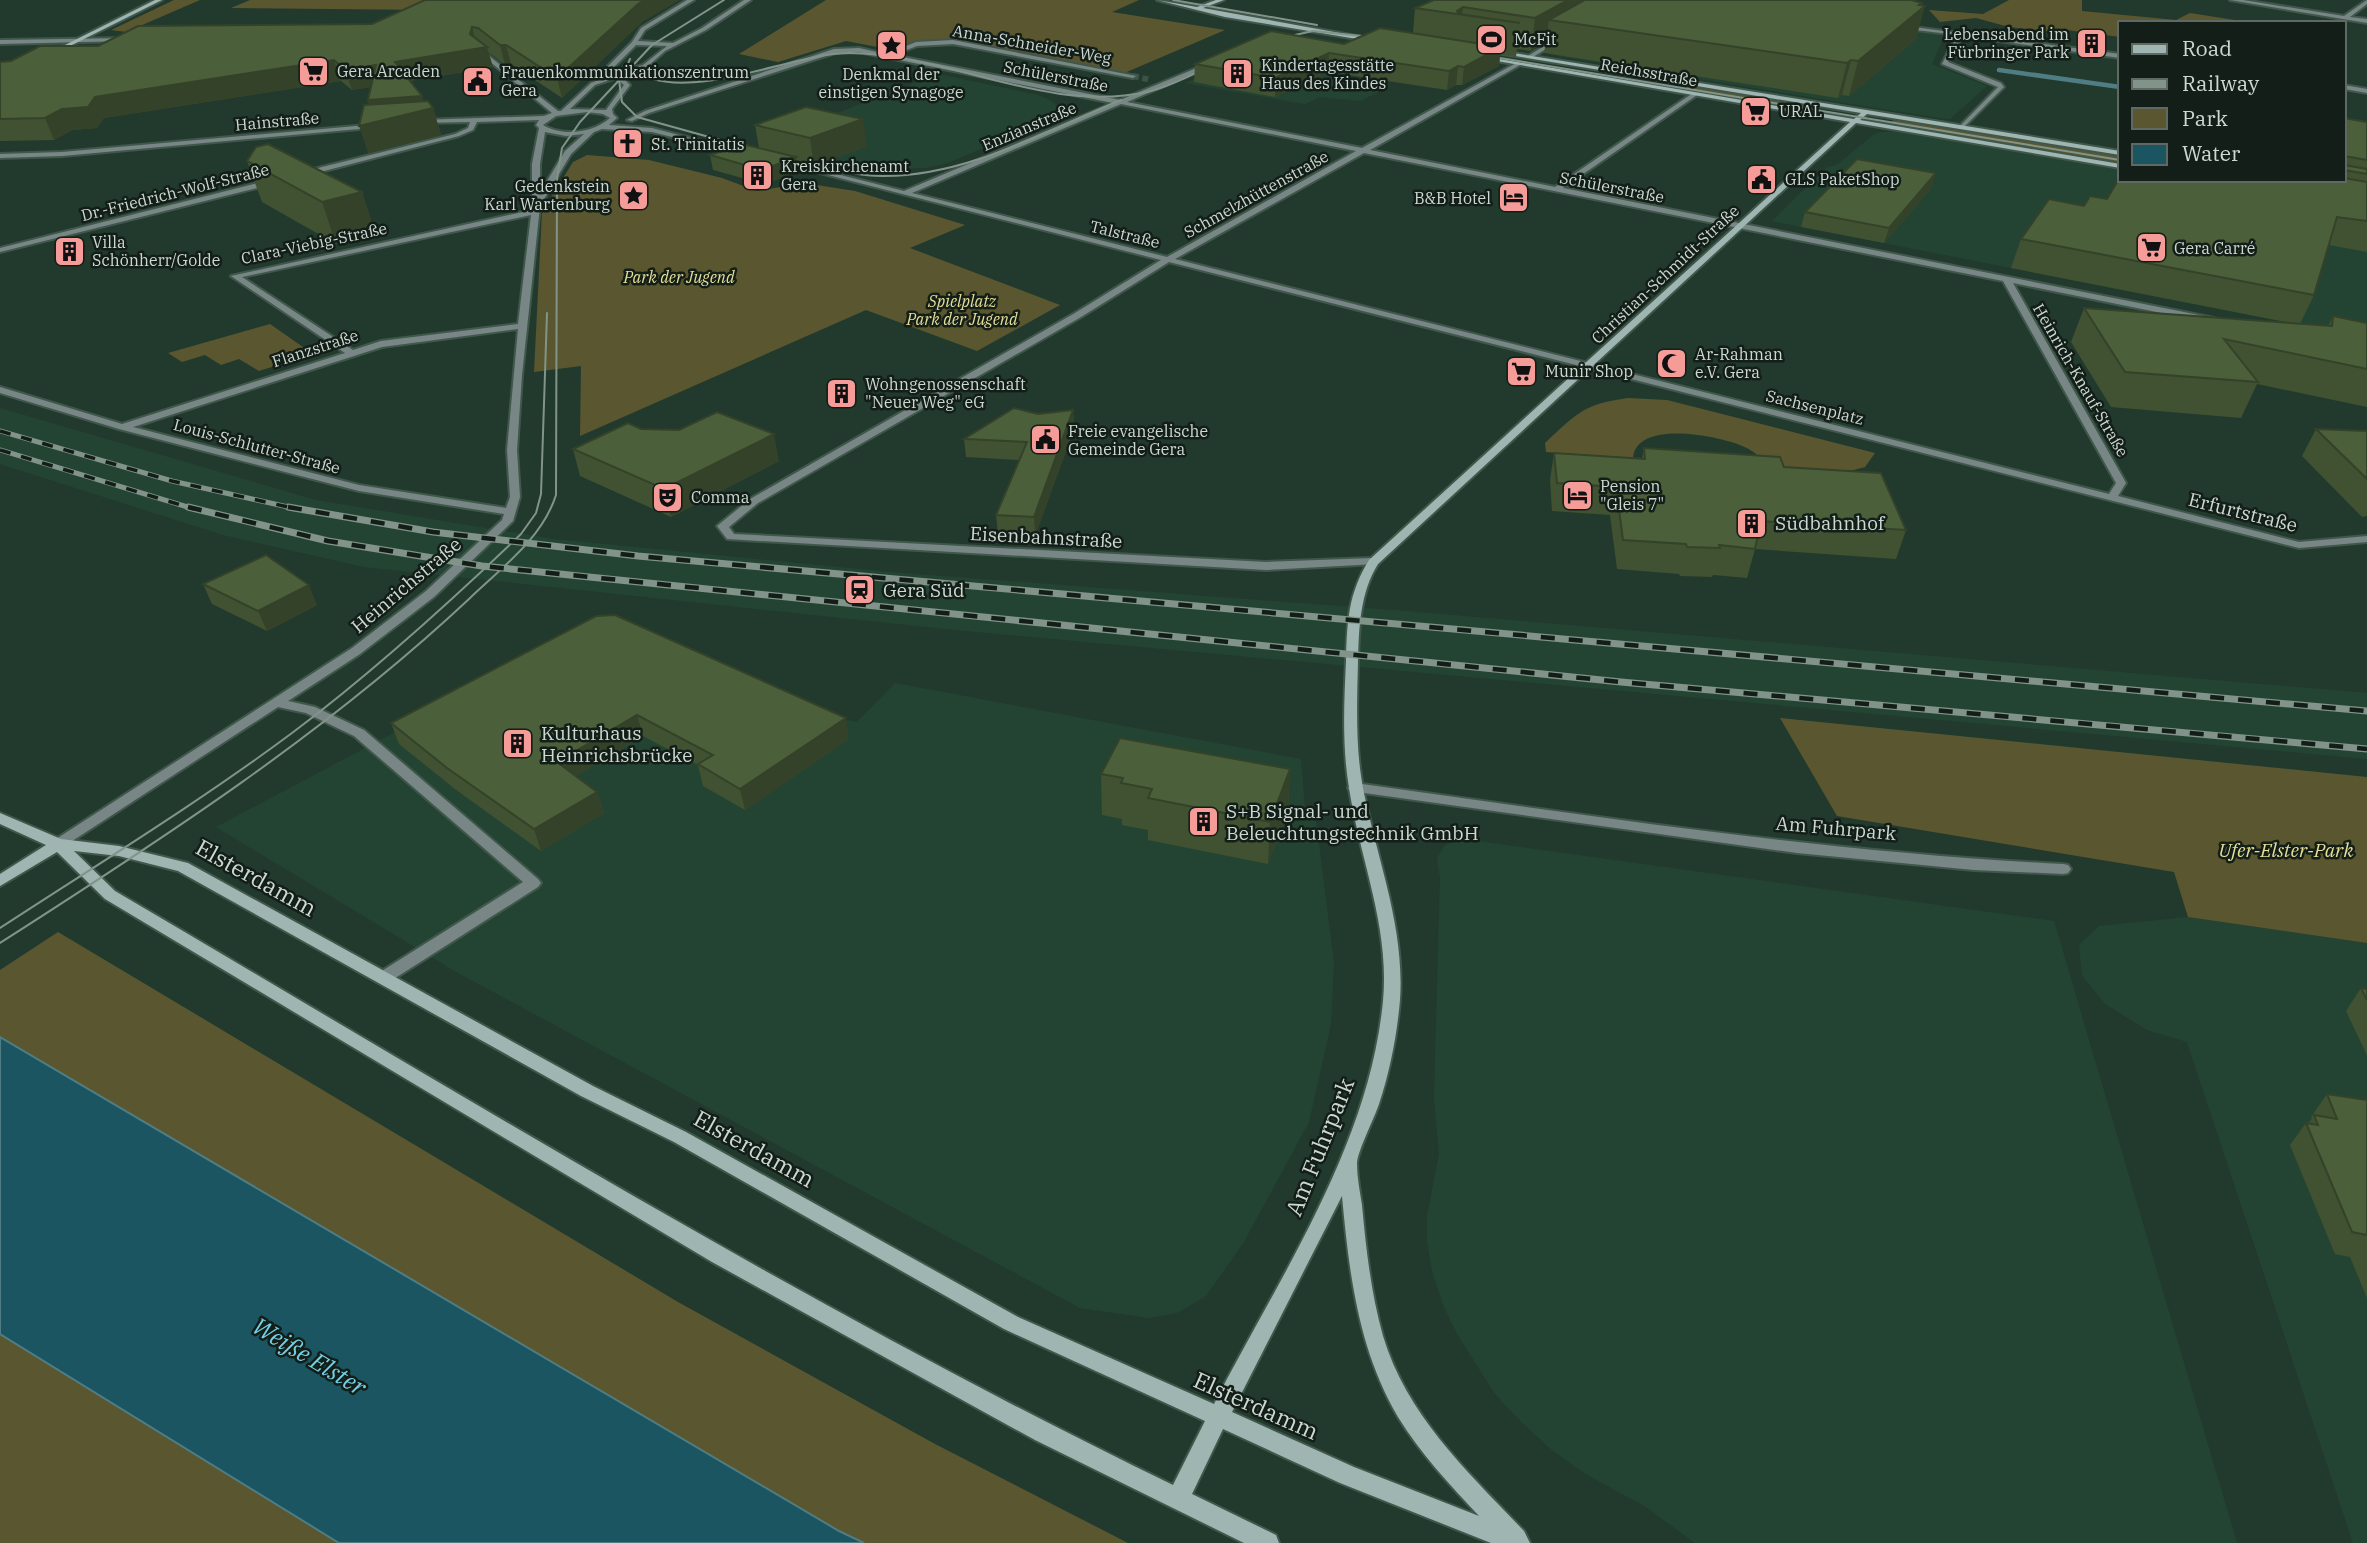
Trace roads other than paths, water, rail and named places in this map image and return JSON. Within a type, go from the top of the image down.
[{"type":"main road","points":[[40,59],[159,0]]},
{"type":"main road","points":[[1160,0],[1231,7]]},
{"type":"main road","points":[[1198,9],[1221,0]]},
{"type":"main road","points":[[1174,2],[1198,9],[1377,40]]},
{"type":"main road","name":"Reichsstraße","points":[[1490,50],[2118,153]]},
{"type":"main road","points":[[1518,64],[1531,56]]},
{"type":"main road","name":"Reichsstraße","points":[[1479,58],[2118,166]]},
{"type":"main road","name":"Christian-Schmidt-Straße","points":[[1590,365],[1865,111]]},
{"type":"main road","points":[[1373,562],[1590,365]]},
{"type":"main road","name":"Am Fuhrpark","points":[[1178,1499],[1348,1163],[1376,1084],[1386,1038],[1391,991],[1391,950],[1385,909],[1355,788],[1352,746],[1356,601],[1362,580],[1373,562]]},
{"type":"main road","points":[[0,818],[58,844],[110,895],[719,1256],[1031,1426],[1268,1543]]},
{"type":"main road","points":[[0,881],[58,844]]},
{"type":"main road","name":"Elsterdamm","points":[[58,844],[119,851],[183,867],[587,1091],[680,1137],[1011,1323],[1373,1486],[1519,1543]]},
{"type":"main road","points":[[1348,1163],[1362,1283],[1375,1343],[1394,1391],[1410,1417],[1456,1474],[1519,1543]]},
{"type":"street","points":[[536,209],[568,153],[586,133],[612,121],[609,109],[627,85],[609,68],[634,43],[643,29],[691,0]]},
{"type":"street","points":[[561,113],[593,84],[645,66],[663,50],[748,0]]},
{"type":"street","points":[[2233,0],[2367,21]]},
{"type":"street","points":[[2346,18],[2367,1]]},
{"type":"street","points":[[1894,26],[1921,27],[2118,56]]},
{"type":"street","points":[[1960,34],[1944,63],[2001,87],[1962,127]]},
{"type":"street","points":[[1531,56],[1562,37]]},
{"type":"street","points":[[0,42],[138,39]]},
{"type":"street","name":"Anna-Schneider-Weg","points":[[887,55],[916,44],[953,42],[1133,76]]},
{"type":"street","points":[[634,43],[678,43]]},
{"type":"street","points":[[479,50],[561,113]]},
{"type":"street","name":"Schülerstraße","points":[[631,120],[648,112],[834,51],[852,50],[2220,321]]},
{"type":"street","name":"Enzianstraße","points":[[905,193],[1216,61]]},
{"type":"street","name":"Schmelzhüttenstraße","points":[[723,526],[754,501],[1078,315],[1169,259],[1518,64]]},
{"type":"street","points":[[1151,80],[1166,83]]},
{"type":"street","points":[[2346,87],[2367,91]]},
{"type":"street","points":[[1555,190],[1695,94]]},
{"type":"street","points":[[414,123],[545,118],[561,113],[591,110],[631,120],[652,130],[757,156]]},
{"type":"street","points":[[512,512],[515,497],[512,450],[522,326],[536,209],[536,164],[541,128],[539,122],[545,118]]},
{"type":"street","points":[[474,122],[562,132],[598,128],[652,130]]},
{"type":"street","name":"Dr.-Friedrich-Wolf-Straße","points":[[297,176],[457,135],[471,129],[474,122]]},
{"type":"street","name":"Hainstraße","points":[[0,154],[82,152],[393,124]]},
{"type":"street","name":"Talstraße","points":[[771,160],[1590,365]]},
{"type":"street","name":"Dr.-Friedrich-Wolf-Straße","points":[[0,250],[284,179]]},
{"type":"street","name":"Clara-Viebig-Straße","points":[[350,352],[234,276],[536,209]]},
{"type":"street","name":"Heinrich-Knauf-Straße","points":[[2006,279],[2121,483],[2112,497]]},
{"type":"street","name":"Flanzstraße","points":[[123,427],[381,344],[522,326]]},
{"type":"street","name":"Sachsenplatz","points":[[1590,365],[2112,497]]},
{"type":"street","name":"Louis-Schlutter-Straße","points":[[0,390],[123,427],[359,488],[512,512]]},
{"type":"street","name":"Erfurtstraße","points":[[2112,497],[2299,545],[2367,539]]},
{"type":"street","name":"Heinrichstraße","points":[[58,844],[277,703],[391,625],[501,530],[512,512]]},
{"type":"street","name":"Eisenbahnstraße","points":[[723,526],[731,537],[745,538],[1266,566],[1373,562]]},
{"type":"street","points":[[277,703],[310,710],[359,733],[533,883],[383,978]]},
{"type":"street","name":"Am Fuhrpark","points":[[1355,788],[1802,849],[1998,867],[2063,869]]},
{"type":"water","name":"Weiße Elster","points":[[0,1037],[839,1531],[864,1543],[339,1543],[0,1334]]},
{"type":"waterway","points":[[1999,70],[2118,87]]},
{"type":"tunnel","points":[[1133,76],[1151,80]]},
{"type":"tram line","points":[[631,68],[652,45],[724,0]]},
{"type":"tram line","points":[[1173,0],[1317,25]]},
{"type":"tram line","points":[[1272,40],[1313,31],[1382,38]]},
{"type":"tram line","points":[[631,68],[649,78],[675,83],[735,76],[824,55],[849,53],[924,63],[1035,90],[1109,97],[1155,90],[1211,66]]},
{"type":"tram line","points":[[1482,55],[2118,160]]},
{"type":"tram line","points":[[630,59],[627,66],[631,68]]},
{"type":"tram line","points":[[619,80],[631,68]]},
{"type":"tram line","points":[[0,943],[183,823],[301,739],[415,648],[531,539],[550,511],[556,495],[557,179],[562,148],[580,122],[619,80]]},
{"type":"tram line","points":[[619,80],[622,102],[637,117],[756,150]]},
{"type":"tram line","points":[[797,160],[871,176],[944,169],[1004,150],[1121,100]]},
{"type":"tram line","points":[[0,928],[184,809],[292,733],[410,637],[521,534],[536,513],[541,494],[547,313]]},
{"type":"railway","points":[[0,431],[172,481],[288,507]]},
{"type":"railway","points":[[0,450],[194,509]]},
{"type":"railway","points":[[188,507],[328,541],[482,566],[1621,682],[2367,749]]},
{"type":"railway","points":[[288,507],[433,532],[638,556],[2367,711]]},
{"type":"railway","points":[[288,507],[297,509]]},
{"type":"place","name":"McFit","points":[[1491,39]]},
{"type":"place","name":"Lebensabend im Fürbringer Park","points":[[2092,43]]},
{"type":"place","name":"Denkmal der einstigen Synagoge","points":[[891,45]]},
{"type":"place","name":"Gera Arcaden","points":[[314,71]]},
{"type":"place","name":"Kindertagesstätte Haus des Kindes","points":[[1238,74]]},
{"type":"place","name":"Frauenkommunikationszentrum Gera","points":[[478,81]]},
{"type":"place","name":"URAL","points":[[1756,111]]},
{"type":"place","name":"St. Trinitatis","points":[[628,144]]},
{"type":"place","name":"Kreiskirchenamt Gera","points":[[758,175]]},
{"type":"place","name":"GLS PaketShop","points":[[1762,179]]},
{"type":"place","name":"Gedenkstein Karl Wartenburg","points":[[633,195]]},
{"type":"place","name":"B&B Hotel","points":[[1514,198]]},
{"type":"place","name":"Gera Carré","points":[[2151,248]]},
{"type":"place","name":"Villa Schönherr/Golde","points":[[69,251]]},
{"type":"place","name":"Ar-Rahman e.V. Gera","points":[[1672,363]]},
{"type":"place","name":"Munir Shop","points":[[1522,371]]},
{"type":"place","name":"Wohngenossenschaft \"Neuer Weg\" eG","points":[[842,393]]},
{"type":"place","name":"Freie evangelische Gemeinde Gera","points":[[1045,440]]},
{"type":"place","name":"Pension \"Gleis 7\"","points":[[1577,495]]},
{"type":"place","name":"Comma","points":[[668,497]]},
{"type":"place","name":"Südbahnhof","points":[[1752,523]]},
{"type":"place","name":"Gera Süd","points":[[860,590]]},
{"type":"place","name":"Kulturhaus Heinrichsbrücke","points":[[518,744]]},
{"type":"place","name":"S+B Signal- und Beleuchtungstechnik GmbH","points":[[1203,822]]},
{"type":"park label","name":"Park der Jugend","points":[[679,277]]},
{"type":"park label","name":"Spielplatz Park der Jugend","points":[[962,310]]},
{"type":"park label","name":"Ufer-Elster-Park","points":[[2286,850]]}]
